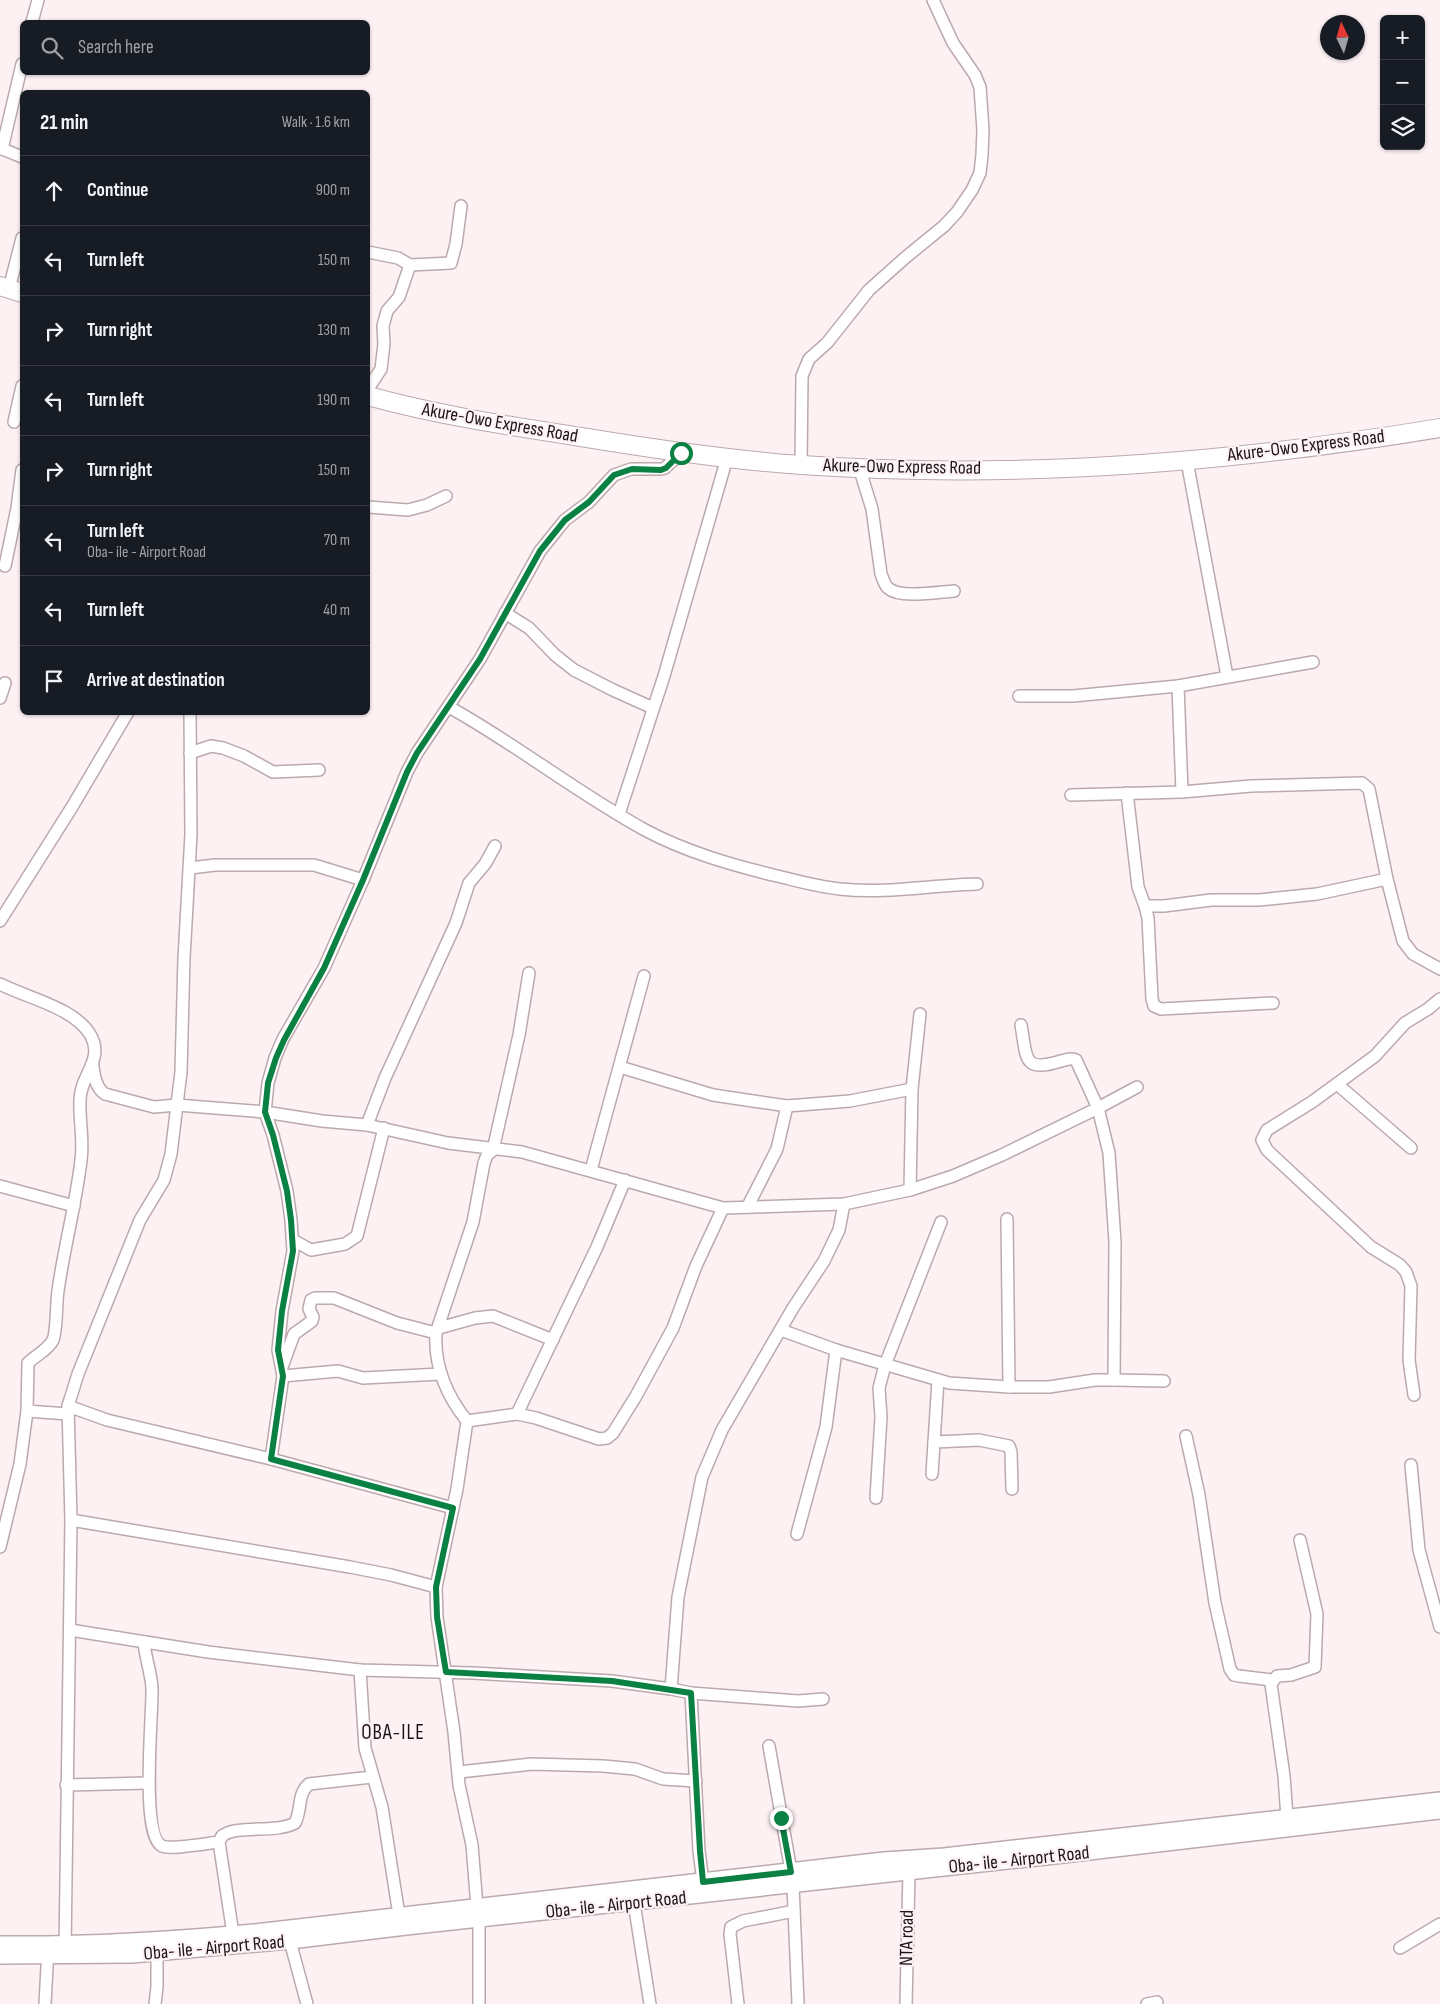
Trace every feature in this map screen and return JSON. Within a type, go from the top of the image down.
[{"type":"highway","name":"Akure-Owo Express Road","points":[[370,397],[410,407],[538,431],[681,453],[801,465],[932,470],[1070,468],[1186,461],[1317,446],[1440,428]]},
{"type":"main road","name":"Oba- ile - Airport Road","points":[[884,1868],[909,1872],[1287,1817],[1440,1800]]},
{"type":"main road","name":"Oba- ile - Airport Road","points":[[131,1948],[157,1952],[290,1941],[406,1927],[478,1914],[884,1868],[944,1856],[1440,1811]]},
{"type":"main road","name":"Oba- ile - Airport Road","points":[[0,1956],[48,1951],[131,1948],[399,1915],[478,1914],[634,1903],[659,1893],[703,1882],[792,1878]]},
{"type":"main road","name":"Oba- ile - Airport Road","points":[[0,1944],[48,1951]]},
{"type":"street","points":[[33,20],[38,0]]},
{"type":"street","points":[[801,465],[802,382],[805,366],[809,359],[826,343],[869,290],[944,226],[957,212],[972,190],[980,173],[983,130],[980,87],[975,75],[954,43],[933,0]]},
{"type":"street","points":[[20,72],[1,148],[20,155]]},
{"type":"street","points":[[370,250],[398,258],[410,265],[451,262],[456,244],[461,206]]},
{"type":"street","points":[[15,291],[20,253]]},
{"type":"street","points":[[370,386],[381,369],[384,344],[383,326],[387,311],[398,297],[410,265]]},
{"type":"street","points":[[14,422],[20,395]]},
{"type":"street","points":[[282,1371],[278,1343],[293,1251],[293,1240],[285,1184],[273,1135],[265,1112],[268,1083],[276,1058],[324,968],[363,880],[407,772],[417,753],[480,659],[540,551],[565,520],[589,502],[614,475],[632,469],[661,470],[666,468],[681,453]]},
{"type":"street","points":[[619,814],[653,708],[727,458]]},
{"type":"street","points":[[1186,461],[1227,676]]},
{"type":"street","points":[[860,467],[872,509],[881,574],[888,588],[901,594],[954,591]]},
{"type":"street","points":[[5,566],[18,508],[20,489]]},
{"type":"street","points":[[370,507],[408,510],[427,505],[446,496]]},
{"type":"street","points":[[505,613],[529,628],[555,655],[574,670],[653,708]]},
{"type":"street","points":[[1019,696],[1073,696],[1105,691],[1178,686],[1313,662]]},
{"type":"street","points":[[0,698],[5,683]]},
{"type":"street","points":[[1178,686],[1182,792]]},
{"type":"street","points":[[449,707],[481,724],[512,746],[654,834],[732,865],[813,885],[842,889],[877,890],[976,884]]},
{"type":"street","points":[[0,921],[72,807],[126,715]]},
{"type":"street","points":[[65,1951],[71,1520],[68,1410],[78,1374],[140,1220],[164,1180],[171,1154],[182,1072],[183,967],[190,868],[190,715]]},
{"type":"street","points":[[190,753],[211,746],[223,748],[244,756],[273,772],[319,770]]},
{"type":"street","points":[[1071,795],[1182,792],[1251,786],[1362,783],[1369,789],[1387,879],[1403,941],[1413,954],[1440,969]]},
{"type":"street","points":[[1127,793],[1138,887],[1148,918],[1152,999],[1154,1006],[1161,1009],[1274,1003]]},
{"type":"street","points":[[367,1125],[385,1078],[456,923],[469,883],[485,864],[495,846]]},
{"type":"street","points":[[190,868],[215,865],[314,865],[363,880]]},
{"type":"street","points":[[1145,906],[1164,906],[1211,900],[1259,900],[1317,894],[1387,879]]},
{"type":"street","points":[[479,2004],[478,1914],[472,1845],[459,1785],[446,1672],[437,1617],[436,1587],[453,1508],[467,1420],[454,1402],[441,1374],[436,1344],[438,1331],[473,1222],[484,1163],[487,1156],[493,1150],[519,1035],[529,973]]},
{"type":"street","points":[[591,1170],[644,976]]},
{"type":"street","points":[[0,984],[65,1012],[80,1022],[90,1034],[95,1045],[93,1066],[97,1086],[105,1094],[154,1107],[177,1105],[265,1112],[322,1121],[367,1125],[420,1138],[493,1150],[522,1152],[723,1208],[844,1204],[910,1190],[952,1176],[994,1158],[1137,1087]]},
{"type":"street","points":[[1414,1395],[1409,1360],[1411,1286],[1406,1272],[1400,1265],[1367,1244],[1267,1150],[1262,1140],[1267,1130],[1312,1102],[1375,1056],[1405,1023],[1428,1009],[1440,998]]},
{"type":"street","points":[[910,1190],[912,1089],[920,1014]]},
{"type":"street","points":[[1020,1025],[1026,1055],[1030,1063],[1034,1066],[1044,1067],[1070,1059],[1076,1060],[1098,1108],[1109,1153],[1115,1242],[1114,1380]]},
{"type":"street","points":[[0,1547],[5,1500],[20,1464],[27,1411],[28,1363],[53,1340],[55,1331],[58,1291],[82,1159],[81,1088],[93,1066]]},
{"type":"street","points":[[620,1067],[714,1095],[787,1106],[850,1100],[912,1089]]},
{"type":"street","points":[[1337,1084],[1411,1148]]},
{"type":"street","points":[[748,1206],[777,1149],[787,1106]]},
{"type":"street","points":[[293,1240],[307,1249],[317,1250],[345,1244],[356,1236],[384,1128]]},
{"type":"street","points":[[517,1414],[597,1247],[625,1180]]},
{"type":"street","points":[[0,1186],[74,1206]]},
{"type":"street","points":[[671,1689],[678,1596],[702,1477],[722,1430],[793,1308],[824,1261],[839,1230],[844,1204]]},
{"type":"street","points":[[467,1420],[517,1414],[536,1418],[599,1439],[607,1438],[613,1432],[636,1396],[673,1328],[696,1266],[723,1208]]},
{"type":"street","points":[[1007,1219],[1009,1387]]},
{"type":"street","points":[[876,1498],[880,1417],[879,1388],[885,1365],[941,1222]]},
{"type":"street","points":[[271,1459],[282,1371],[294,1334],[312,1321],[313,1317],[309,1309],[311,1300],[315,1298],[334,1298],[397,1322],[438,1331],[475,1318],[493,1316],[553,1340]]},
{"type":"street","points":[[781,1330],[836,1350],[949,1383],[1050,1388],[1095,1380],[1164,1381]]},
{"type":"street","points":[[797,1534],[826,1426],[836,1350]]},
{"type":"street","points":[[282,1371],[338,1371],[363,1378],[441,1374]]},
{"type":"street","points":[[932,1474],[938,1380]]},
{"type":"street","points":[[27,1411],[68,1410],[271,1459],[453,1508]]},
{"type":"street","points":[[1186,1436],[1199,1495],[1215,1603],[1230,1669],[1234,1675],[1272,1680]]},
{"type":"street","points":[[934,1442],[978,1440],[1010,1446],[1012,1452],[1012,1489]]},
{"type":"street","points":[[1411,1465],[1419,1550],[1440,1627]]},
{"type":"street","points":[[71,1520],[391,1574],[436,1587]]},
{"type":"street","points":[[1287,1817],[1284,1776],[1271,1684],[1272,1680],[1277,1676],[1292,1676],[1315,1667],[1317,1614],[1300,1540]]},
{"type":"street","points":[[70,1630],[208,1652],[360,1670],[446,1672],[612,1681],[691,1693],[798,1701],[823,1699]]},
{"type":"street","points":[[144,1642],[152,1687],[148,1783],[153,1832],[156,1840],[162,1846],[171,1847],[219,1842]]},
{"type":"street","points":[[360,1670],[363,1735],[372,1777],[382,1807],[399,1915]]},
{"type":"street","points":[[691,1693],[703,1882]]},
{"type":"street","points":[[769,1746],[792,1878],[798,2004]]},
{"type":"street","points":[[459,1772],[532,1764],[603,1766],[642,1771],[663,1780],[696,1781]]},
{"type":"street","points":[[233,1934],[219,1842],[222,1836],[226,1833],[283,1828],[295,1823],[300,1812],[300,1799],[304,1788],[309,1784],[372,1777]]},
{"type":"street","points":[[66,1785],[148,1783]]},
{"type":"street","name":"NTA road","points":[[906,2004],[909,1872]]},
{"type":"street","points":[[634,1903],[650,2004]]},
{"type":"street","points":[[738,2004],[731,1927],[743,1921],[794,1911]]},
{"type":"street","points":[[1400,1948],[1440,1924]]},
{"type":"street","points":[[290,1941],[307,2004]]},
{"type":"street","points":[[45,2004],[48,1951]]},
{"type":"street","points":[[155,2004],[157,1952]]},
{"type":"district","name":"OBA-ILE","points":[[393,1732]]},
{"type":"route","points":[[681,453],[672,463],[661,470],[632,469],[614,475],[589,502],[565,520],[540,551],[480,659],[417,753],[407,772],[363,880],[324,968],[276,1058],[268,1083],[265,1112],[273,1135],[287,1191],[293,1251],[278,1343],[283,1376],[271,1459],[335,1478],[453,1508],[444,1542],[436,1587],[437,1617],[446,1672],[612,1681],[691,1693],[696,1798],[703,1882],[791,1872],[781,1818]]}]
